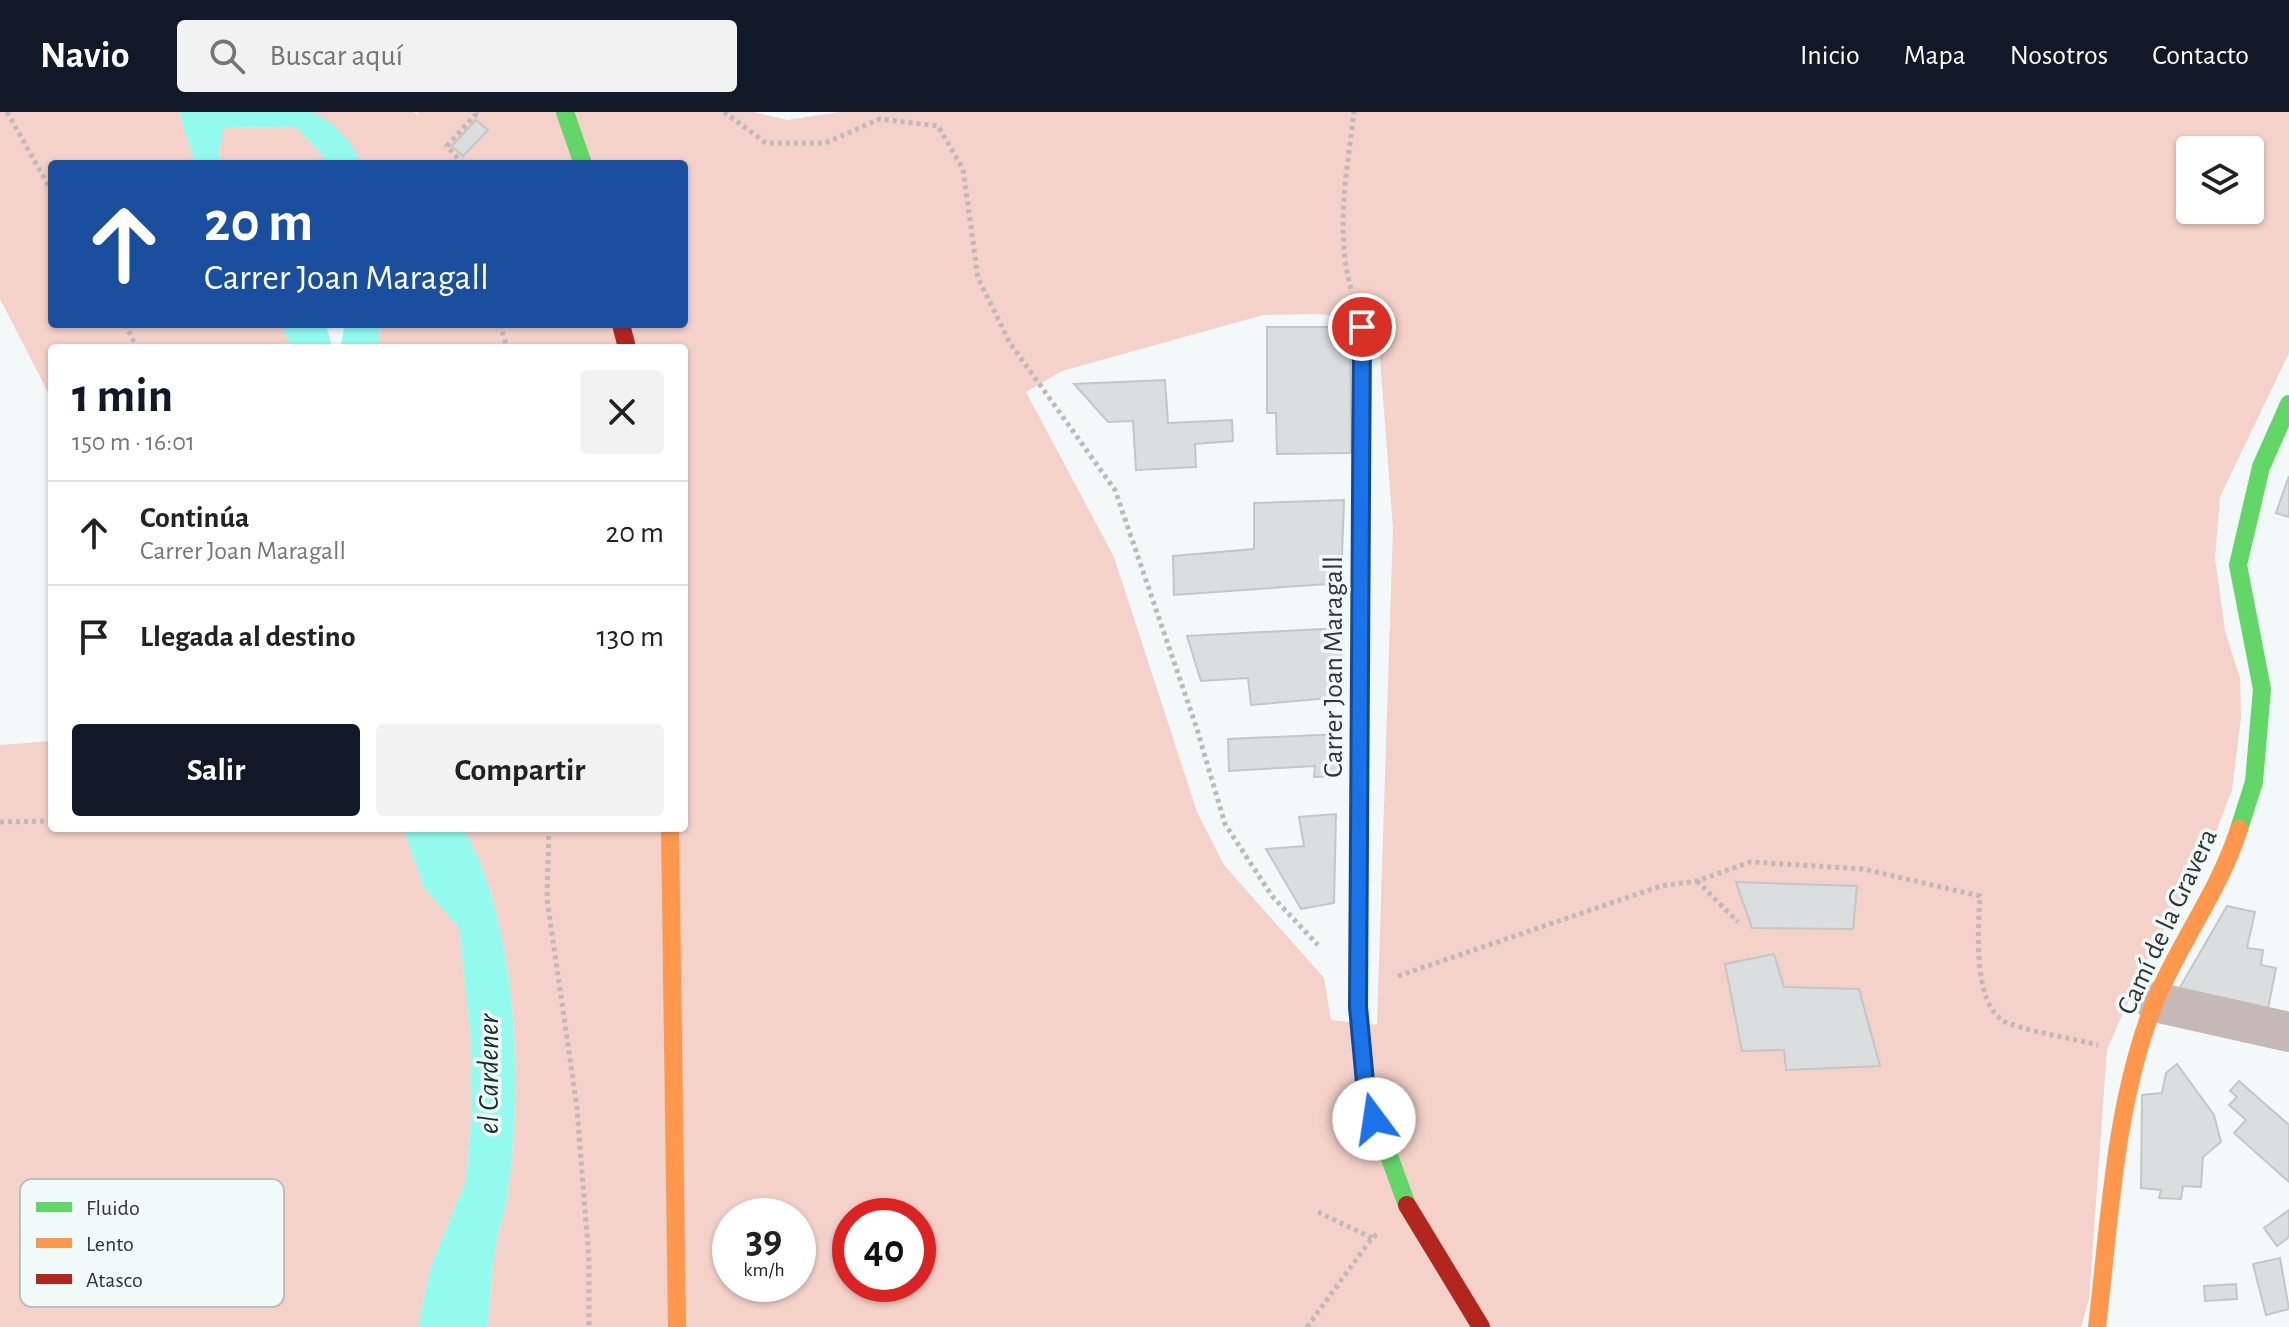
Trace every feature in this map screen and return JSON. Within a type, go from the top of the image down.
[{"type":"street","points":[[565,112],[582,160]]},
{"type":"street","name":"Carrer Joan Maragall","points":[[1362,327],[1359,998],[1366,1093],[1400,1194],[1481,1327]]},
{"type":"street","name":"Camí de la Gravera","points":[[2097,1327],[2127,1084],[2155,1002],[2230,858],[2254,782],[2262,689],[2238,565],[2261,467],[2289,404]]},
{"type":"street","points":[[670,832],[677,1327]]},
{"type":"street","points":[[2155,1002],[2289,1032]]},
{"type":"path","points":[[7,112],[48,185]]},
{"type":"path","points":[[459,160],[447,146],[476,114],[474,112]]},
{"type":"path","points":[[724,112],[766,143],[825,143],[880,119],[938,126],[963,169],[978,278],[1010,343],[1115,490],[1196,726],[1225,824],[1272,896],[1327,955]]},
{"type":"path","points":[[1354,112],[1346,179],[1342,258],[1362,327]]},
{"type":"path","points":[[0,822],[48,821]]},
{"type":"path","points":[[549,832],[547,899],[577,1108],[589,1261],[589,1327]]},
{"type":"path","points":[[1359,998],[1661,886],[1697,881],[1750,862],[1863,869],[1980,896],[1976,950],[1991,1009],[2004,1021],[2108,1047]]},
{"type":"path","points":[[1697,881],[1738,922]]},
{"type":"path","points":[[1318,1212],[1372,1238]]},
{"type":"path","points":[[1307,1327],[1372,1238],[1412,1213]]},
{"type":"shaded area","points":[[0,112],[179,112],[194,160],[48,160],[48,328],[283,328],[290,344],[48,344],[48,392],[0,299]]},
{"type":"shaded area","points":[[311,112],[414,112],[418,115],[417,112],[753,112],[787,120],[840,112],[2289,112],[2289,353],[2220,497],[2215,558],[2225,631],[2240,678],[2241,717],[2232,790],[2208,853],[2148,958],[2107,1049],[2089,1299],[2081,1327],[487,1327],[494,1258],[507,1200],[512,1156],[515,1060],[506,959],[496,912],[482,867],[465,832],[688,832],[688,344],[378,344],[380,328],[688,328],[688,160],[359,160],[346,141]],"holes":[[[1317,314],[1377,319],[1393,528],[1377,1025],[1331,1020],[1324,978],[1224,865],[1197,812],[1114,557],[1026,392],[1062,371],[1263,315]]]},
{"type":"shaded area","points":[[296,127],[324,160],[221,160],[218,154],[223,128]]},
{"type":"shaded area","points":[[48,741],[48,832],[404,832],[424,888],[459,928],[471,1042],[471,1121],[466,1180],[430,1269],[418,1327],[0,1327],[0,745]]},
{"type":"water","points":[[179,112],[311,112],[331,123],[352,145],[359,160],[324,160],[296,127],[224,128],[218,154],[221,160],[194,160]]},
{"type":"water","points":[[283,328],[327,328],[331,344],[290,344]]},
{"type":"water","points":[[344,328],[380,328],[378,344],[341,344]]},
{"type":"water","name":"el Cardener","points":[[404,832],[465,832],[482,867],[506,959],[512,1009],[515,1109],[507,1200],[492,1269],[487,1327],[418,1327],[430,1269],[466,1180],[471,1121],[471,1042],[459,928],[424,888]]},
{"type":"building","points":[[476,120],[488,130],[463,156],[452,146]]},
{"type":"building","points":[[1267,327],[1350,327],[1351,453],[1277,454],[1276,413],[1267,413]]},
{"type":"building","points":[[1165,380],[1168,423],[1232,420],[1233,441],[1195,444],[1196,467],[1136,470],[1133,421],[1108,422],[1074,384]]},
{"type":"building","points":[[2289,476],[2289,517],[2276,513]]},
{"type":"building","points":[[1344,500],[1341,583],[1174,595],[1173,556],[1254,549],[1254,503]]},
{"type":"building","points":[[1342,628],[1341,697],[1251,705],[1248,678],[1201,681],[1187,636]]},
{"type":"building","points":[[1341,734],[1338,776],[1314,777],[1315,766],[1229,771],[1228,739]]},
{"type":"building","points":[[1336,814],[1334,903],[1301,909],[1266,849],[1304,846],[1299,817]]},
{"type":"building","points":[[1736,882],[1857,886],[1853,929],[1752,928]]},
{"type":"building","points":[[2227,906],[2255,912],[2247,948],[2263,950],[2261,965],[2276,968],[2268,1009],[2179,989]]},
{"type":"building","points":[[1774,954],[1784,987],[1859,989],[1880,1066],[1786,1070],[1784,1050],[1742,1051],[1725,964]]},
{"type":"building","points":[[2177,1064],[2214,1115],[2221,1142],[2203,1157],[2201,1187],[2183,1186],[2181,1199],[2159,1198],[2161,1190],[2141,1188],[2142,1095],[2162,1093],[2166,1073]]},
{"type":"building","points":[[2239,1081],[2289,1125],[2289,1182],[2234,1133],[2246,1120],[2229,1105],[2237,1097],[2230,1091]]},
{"type":"building","points":[[2289,1210],[2289,1237],[2277,1246],[2264,1228]]},
{"type":"building","points":[[2280,1258],[2289,1309],[2266,1315],[2253,1264]]},
{"type":"building","points":[[2236,1284],[2237,1299],[2205,1301],[2204,1286]]},
{"type":"traffic: fast","points":[[565,112],[582,160]]},
{"type":"traffic: fast","points":[[2239,829],[2254,782],[2262,689],[2238,565],[2261,467],[2289,404]]},
{"type":"traffic: fast","points":[[1359,871],[1358,1007],[1366,1093],[1407,1205]]},
{"type":"traffic: slow","points":[[1359,871],[1362,327]]},
{"type":"traffic: slow","points":[[2097,1327],[2115,1164],[2141,1043],[2164,982],[2221,874],[2239,829]]},
{"type":"traffic: slow","points":[[670,832],[677,1327]]},
{"type":"traffic: jam","points":[[622,328],[626,344]]},
{"type":"traffic: jam","points":[[1407,1205],[1481,1327]]},
{"type":"route","points":[[1362,327],[1358,1007],[1366,1093],[1374,1119]]}]
